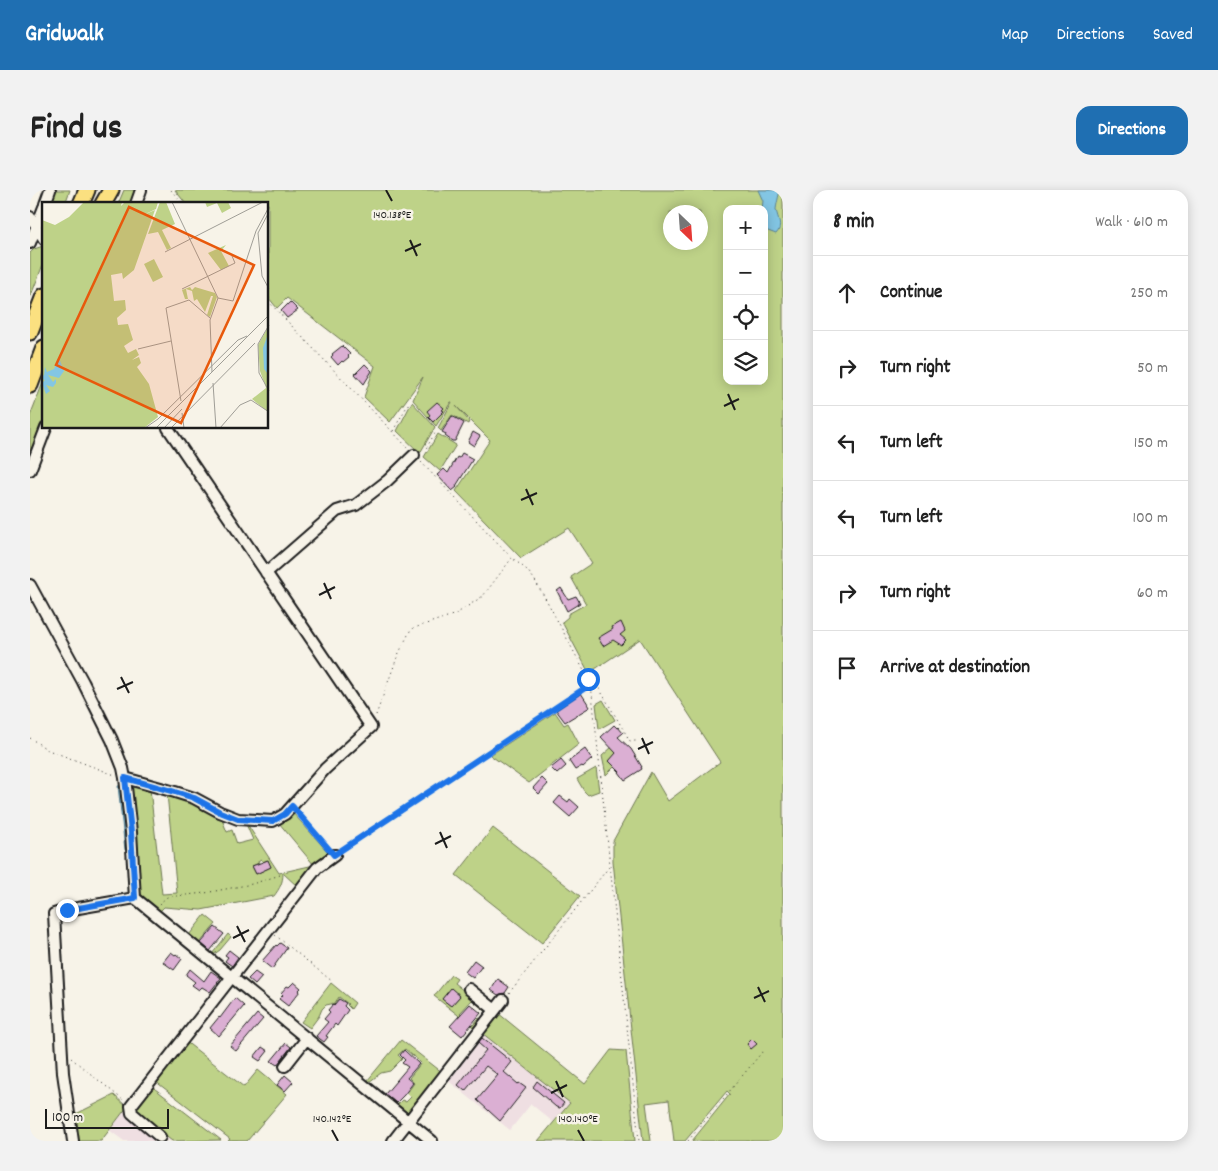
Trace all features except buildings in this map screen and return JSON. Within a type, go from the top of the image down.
[{"type":"highway","points":[[76,202],[80,190]]},
{"type":"highway","points":[[82,202],[87,190]]},
{"type":"highway","points":[[103,202],[107,190]]},
{"type":"highway","points":[[103,202],[111,190]]},
{"type":"highway","points":[[30,332],[42,301]]},
{"type":"highway","points":[[30,385],[42,353]]},
{"type":"street","points":[[45,202],[50,190]]},
{"type":"street","points":[[137,202],[141,190]]},
{"type":"street","points":[[30,242],[42,210]]},
{"type":"street","points":[[30,217],[42,236]]},
{"type":"street","points":[[30,470],[46,429]]},
{"type":"street","points":[[125,778],[194,798],[238,819],[273,821],[285,814],[325,769],[372,727],[169,429]]},
{"type":"street","points":[[266,572],[337,512],[356,505],[417,457]]},
{"type":"street","points":[[30,585],[83,682],[108,732],[123,768],[131,832],[135,898],[432,1141]]},
{"type":"street","points":[[160,1137],[132,1112],[131,1106],[316,868],[334,855]]},
{"type":"street","points":[[73,1141],[63,1073],[54,914],[135,898]]},
{"type":"street","points":[[469,989],[495,1010]]},
{"type":"street","points":[[393,1141],[503,1000]]},
{"type":"street","points":[[285,1066],[306,1038]]},
{"type":"path","points":[[171,190],[181,202]]},
{"type":"path","points":[[269,302],[512,558],[527,570],[548,603],[591,684],[639,1141]]},
{"type":"path","points":[[392,432],[410,401]]},
{"type":"path","points":[[417,457],[435,433]]},
{"type":"path","points":[[372,727],[398,655],[411,628],[456,614],[483,596],[512,558]]},
{"type":"path","points":[[588,679],[592,678],[630,741],[636,742]]},
{"type":"path","points":[[292,806],[334,855],[591,684]]},
{"type":"path","points":[[30,738],[48,750],[125,778]]},
{"type":"path","points":[[503,1000],[610,866]]},
{"type":"path","points":[[152,912],[167,897],[205,893],[252,884],[280,875]]},
{"type":"path","points":[[268,929],[333,982]]},
{"type":"path","points":[[688,1141],[764,1051]]},
{"type":"path","points":[[62,1054],[72,1058],[131,1106]]},
{"type":"shaded area","points":[[482,1033],[570,1103],[553,1122],[531,1104],[510,1130],[446,1079]]},
{"type":"shaded area","points":[[128,1106],[172,1141],[124,1141],[109,1130]]},
{"type":"green space","points":[[53,190],[70,190],[66,202],[49,202]]},
{"type":"green space","points":[[124,190],[138,190],[133,202],[119,202]]},
{"type":"green space","points":[[175,190],[783,190],[783,1141],[692,1141],[730,1094],[727,1091],[685,1141],[674,1141],[669,1100],[646,1103],[651,1141],[643,1141],[613,861],[613,841],[651,772],[668,801],[720,762],[640,639],[589,673],[562,622],[568,617],[568,614],[586,604],[571,577],[592,563],[569,528],[521,558],[456,491],[490,440],[456,406],[469,421],[468,424],[452,415],[441,431],[438,428],[452,402],[436,426],[413,400],[423,377],[390,422],[364,397],[375,366],[287,298],[277,308],[269,298],[269,202],[184,202]]},
{"type":"green space","points":[[42,246],[42,267],[30,298],[30,253],[34,249]]},
{"type":"green space","points":[[42,385],[42,429],[30,460],[30,416]]},
{"type":"green space","points":[[412,402],[435,427],[420,453],[397,431]]},
{"type":"green space","points":[[438,434],[456,445],[440,471],[424,457]]},
{"type":"green space","points":[[603,700],[615,720],[599,729],[596,704]]},
{"type":"green space","points":[[555,712],[564,725],[568,723],[579,744],[529,783],[490,755]]},
{"type":"green space","points":[[612,747],[623,758],[606,775],[602,756]]},
{"type":"green space","points":[[596,768],[599,791],[588,795],[577,779]]},
{"type":"green space","points":[[130,785],[150,789],[162,894],[177,893],[167,794],[191,801],[221,817],[227,832],[232,830],[237,844],[253,840],[247,824],[279,873],[314,865],[279,823],[293,813],[331,855],[298,887],[283,873],[281,885],[274,896],[201,910],[164,907],[159,912],[141,897]],"holes":[[[261,859],[263,862],[267,860],[271,867],[256,874],[252,866],[259,863],[258,861]]]},
{"type":"green space","points":[[493,828],[580,896],[542,943],[456,875]]},
{"type":"green space","points":[[205,915],[216,924],[199,944],[189,935]]},
{"type":"green space","points":[[228,934],[231,937],[213,955],[212,954]]},
{"type":"green space","points":[[451,975],[457,979],[454,983],[490,1012],[489,1014],[472,1000],[460,1013],[473,1025],[479,1018],[484,1022],[477,1030],[434,996]],"holes":[[[451,989],[460,996],[451,1006],[442,999]]]},
{"type":"green space","points":[[331,983],[355,1003],[351,1009],[339,997],[334,1004],[326,1005],[322,1009],[310,1028],[301,1022]]},
{"type":"green space","points":[[498,1013],[585,1084],[611,1050],[626,1051],[635,1141],[538,1141],[570,1103],[482,1033]]},
{"type":"green space","points":[[401,1040],[443,1073],[410,1114],[406,1114],[396,1106],[402,1100],[406,1102],[411,1097],[407,1093],[414,1083],[409,1078],[421,1063],[405,1049],[398,1055],[402,1059],[390,1071],[381,1073],[369,1082],[367,1081]]},
{"type":"green space","points":[[185,1041],[244,1087],[258,1070],[287,1094],[247,1141],[228,1141],[230,1139],[155,1081]]},
{"type":"green space","points":[[150,1085],[221,1140],[172,1141],[134,1111],[135,1106]]},
{"type":"green space","points":[[114,1095],[127,1107],[101,1141],[77,1141],[74,1115]]},
{"type":"water","points":[[758,190],[780,190],[776,210],[780,226],[776,234],[768,231],[768,205],[762,205],[763,201]]},
{"type":"water","points":[[124,785],[130,850],[125,850],[118,786]]},
{"type":"route","points":[[67,910],[135,898],[125,778],[194,798],[238,819],[273,821],[285,814],[292,806],[334,855],[591,684],[588,679]]}]
